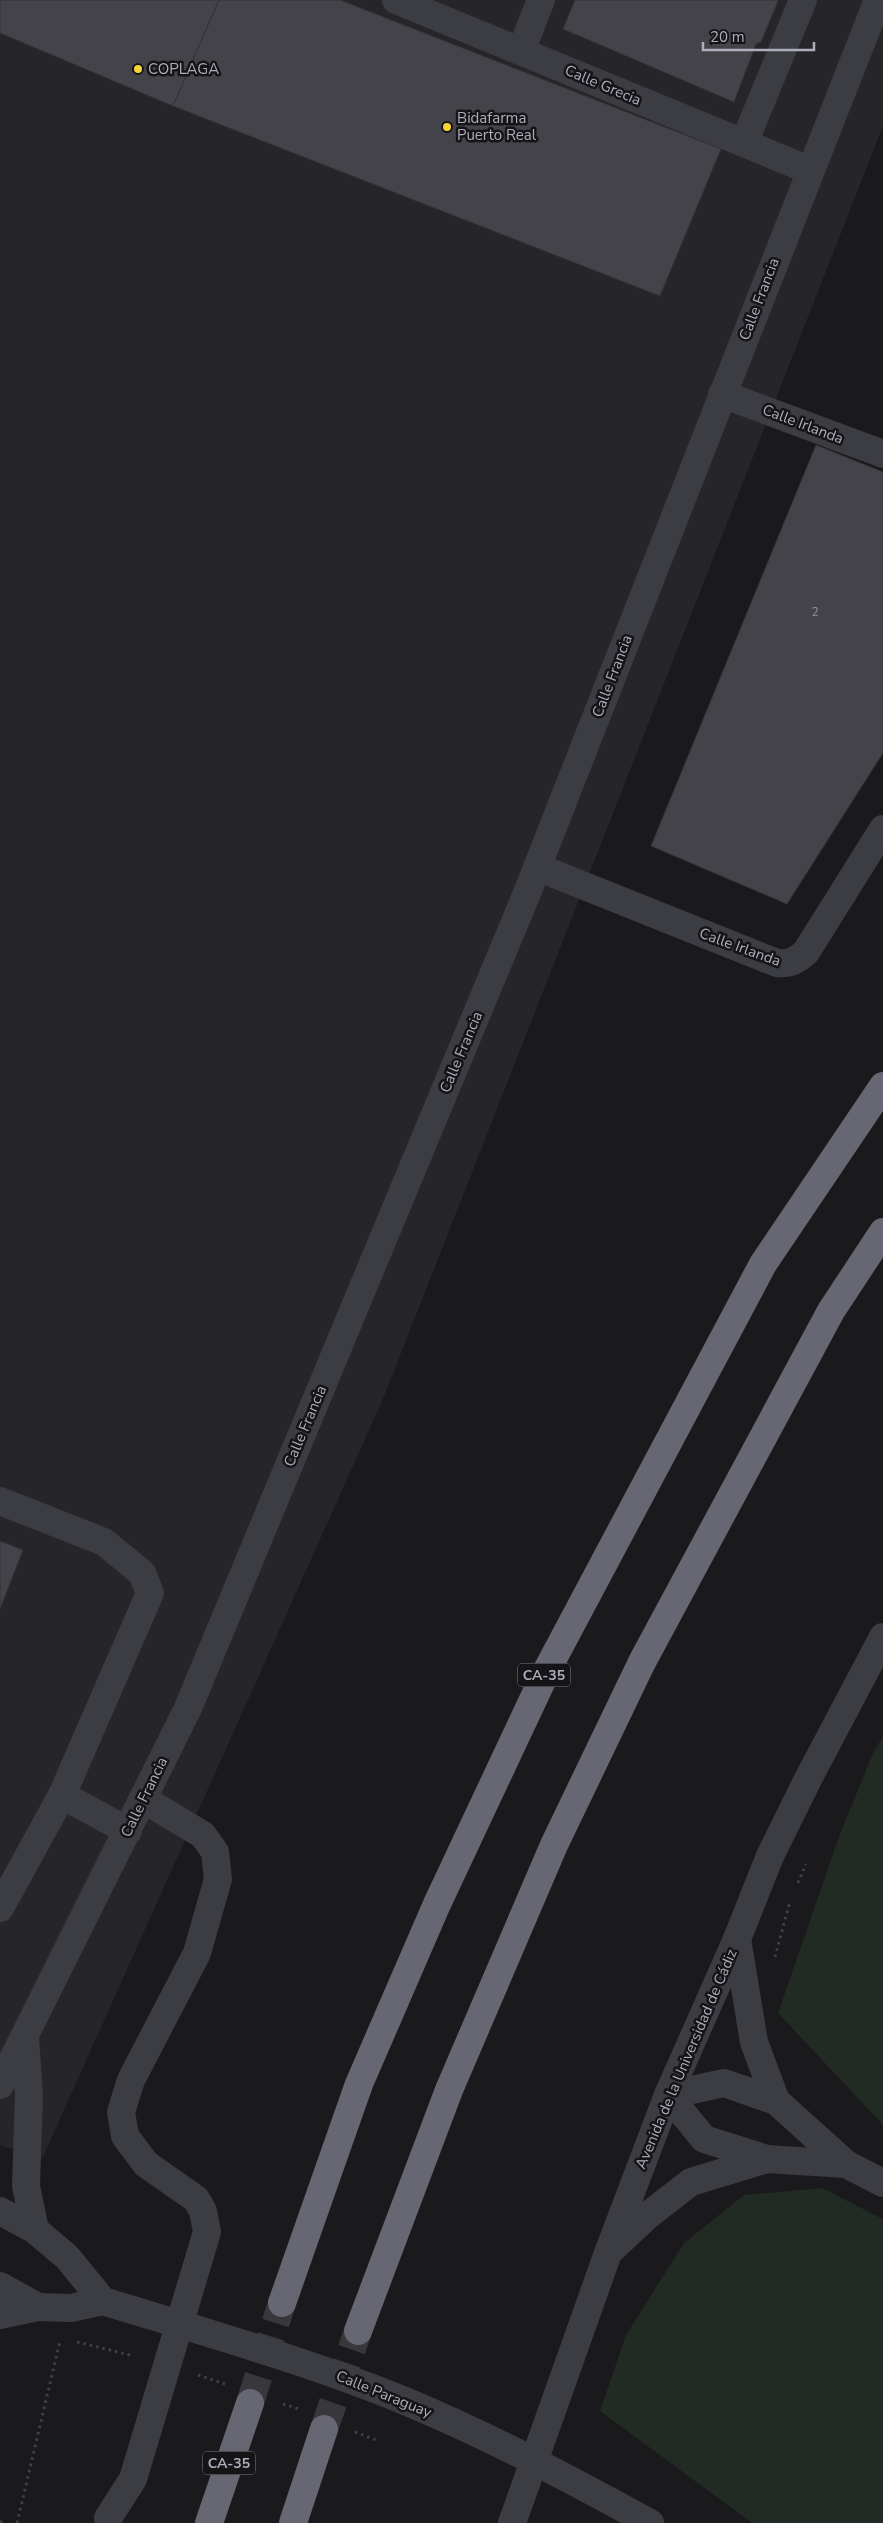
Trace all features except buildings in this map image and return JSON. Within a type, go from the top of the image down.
[{"type":"highway","name":"CA-35","points":[[282,2303],[359,2084],[437,1904],[547,1670],[762,1264],[883,1086]]},
{"type":"highway","points":[[358,2331],[449,2090],[554,1845],[646,1653],[831,1311],[883,1232]]},
{"type":"highway","name":"CA-35","points":[[209,2523],[250,2402]]},
{"type":"highway","points":[[293,2523],[324,2429]]},
{"type":"street","name":"Calle Grecia","points":[[396,0],[809,170]]},
{"type":"street","points":[[521,51],[541,0]]},
{"type":"street","points":[[744,143],[804,0]]},
{"type":"street","name":"Calle Francia","points":[[0,2085],[25,2039],[188,1708],[537,867],[809,170],[878,0]]},
{"type":"street","name":"Calle Irlanda","points":[[722,394],[883,454]]},
{"type":"street","name":"Calle Irlanda","points":[[537,867],[778,963],[788,964],[797,960],[806,952],[883,829]]},
{"type":"street","points":[[0,1501],[104,1542],[142,1573],[150,1593],[62,1795],[0,1908]]},
{"type":"street","name":"Avenida de la Universidad de Cádiz","points":[[512,2523],[608,2253],[668,2095],[737,1939],[774,1848],[883,1637]]},
{"type":"street","points":[[62,1795],[128,1830]]},
{"type":"street","points":[[108,2518],[133,2479],[207,2232],[202,2211],[196,2199],[146,2164],[125,2136],[121,2112],[131,2080],[197,1953],[218,1879],[215,1852],[203,1835],[143,1798]]},
{"type":"street","points":[[737,1939],[754,2042],[776,2101]]},
{"type":"street","points":[[25,2039],[29,2094],[26,2186],[35,2230]]},
{"type":"street","points":[[846,2164],[767,2159],[704,2139],[668,2095],[724,2083],[776,2101],[846,2164],[883,2183]]},
{"type":"street","points":[[608,2253],[647,2216],[691,2182],[767,2159]]},
{"type":"street","points":[[0,2211],[35,2230],[67,2257],[103,2301],[71,2308],[38,2307],[0,2315]]},
{"type":"street","points":[[0,2286],[38,2307]]},
{"type":"street","name":"Calle Paraguay","points":[[103,2301],[309,2365],[406,2401],[555,2472],[648,2522]]},
{"type":"path","points":[[794,1892],[809,1856]]},
{"type":"path","points":[[773,1964],[790,1900]]},
{"type":"path","points":[[17,2523],[60,2340]]},
{"type":"shaded area","points":[[0,0],[883,0],[883,126],[383,1399],[42,2159],[0,2145]]},
{"type":"shaded area","points":[[883,1736],[883,2125],[778,2013],[840,1834],[873,1753]]},
{"type":"shaded area","points":[[822,2188],[883,2219],[883,2523],[752,2523],[600,2411],[626,2335],[684,2243],[744,2195]]},
{"type":"tunnel","points":[[250,2403],[282,2303]]},
{"type":"tunnel","points":[[324,2429],[358,2331]]},
{"type":"place","name":"COPLAGA","points":[[138,69]]},
{"type":"place","name":"Bidafarma Puerto Real","points":[[447,127]]}]
